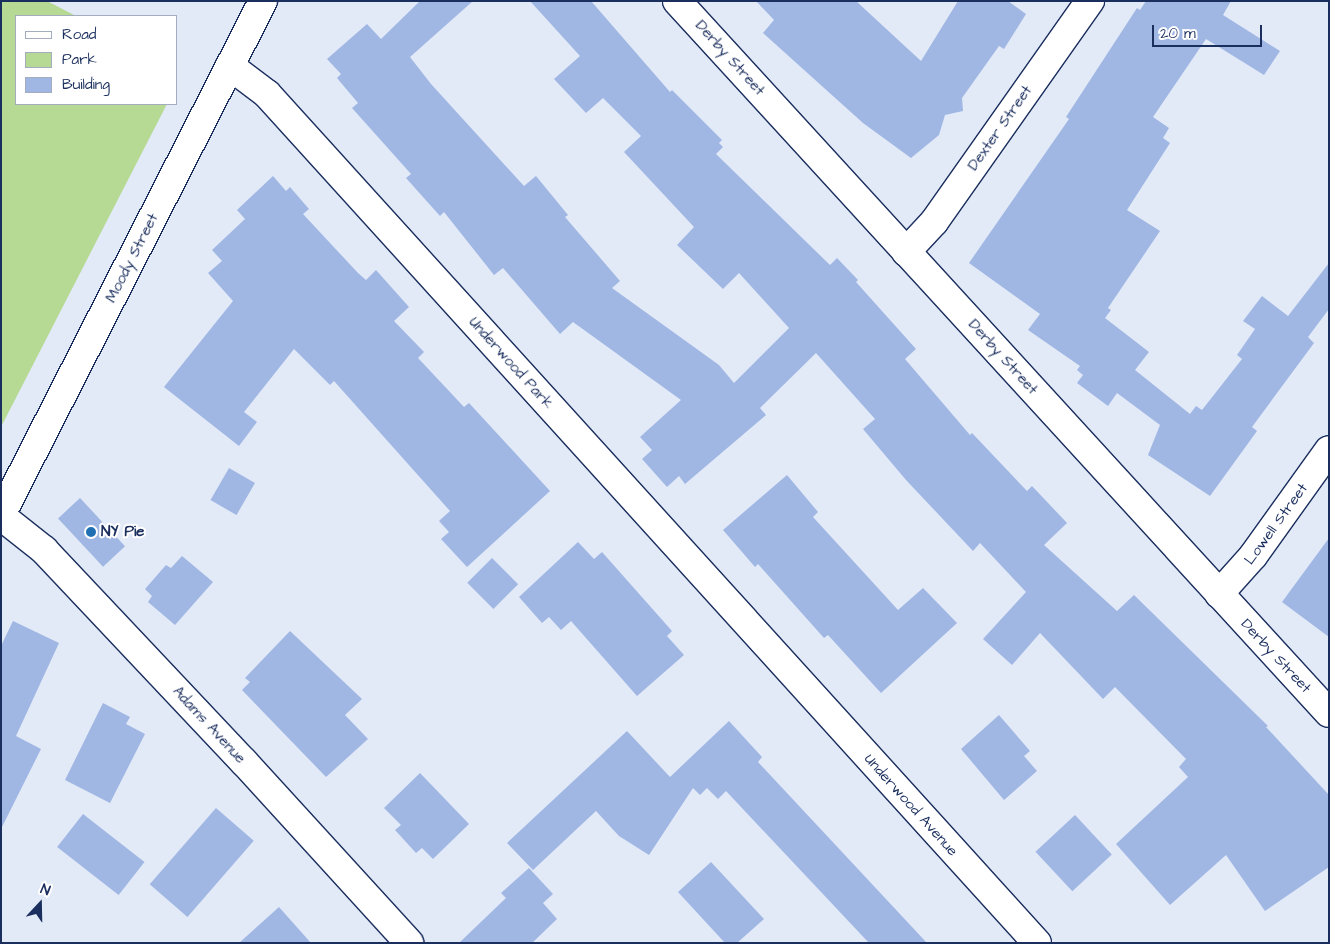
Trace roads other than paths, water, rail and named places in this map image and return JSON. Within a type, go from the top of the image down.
[{"type":"street","name":"Moody Street","points":[[1,515],[262,1]]},
{"type":"street","name":"Derby Street","points":[[677,1],[1329,713]]},
{"type":"street","name":"Dexter Street","points":[[906,252],[934,222],[1090,1]]},
{"type":"street","name":"Underwood Park","points":[[230,66],[267,94],[786,667]]},
{"type":"street","name":"Lowell Street","points":[[1219,594],[1253,556],[1329,450]]},
{"type":"street","name":"Adams Avenue","points":[[1,515],[44,550],[244,762],[409,943]]},
{"type":"street","name":"Underwood Avenue","points":[[786,667],[1036,943]]},
{"type":"place","name":"NY Pie","points":[[91,532]]}]
